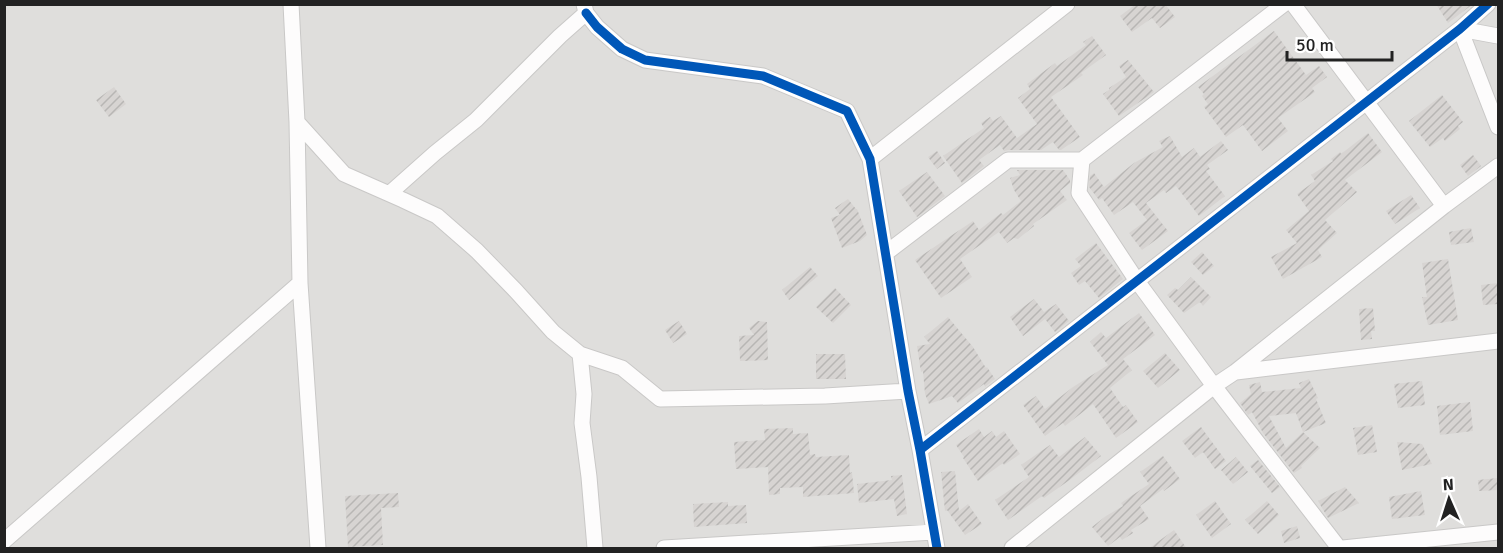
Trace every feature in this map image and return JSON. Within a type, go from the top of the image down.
[{"type":"street","points":[[291,4],[297,123],[300,283],[318,549]]},
{"type":"street","points":[[870,159],[1067,4]]},
{"type":"street","points":[[886,253],[1008,160],[1082,160],[1284,4]]},
{"type":"street","points":[[1293,4],[1444,206]]},
{"type":"street","points":[[920,450],[1460,29],[1488,4]]},
{"type":"street","points":[[390,194],[476,120],[585,9],[597,27],[622,50],[645,60],[762,76],[847,111],[870,159],[908,391],[937,549]]},
{"type":"street","points":[[1460,29],[1498,36]]},
{"type":"street","points":[[1460,29],[1498,127]]},
{"type":"street","points":[[297,123],[344,174],[437,216],[477,251],[553,332],[580,354],[622,368],[660,399],[825,396],[908,391]]},
{"type":"street","points":[[1082,160],[1079,193],[1137,281],[1214,386],[1341,549],[1498,532]]},
{"type":"street","points":[[1012,549],[1214,386],[1498,166]]},
{"type":"street","points":[[4,541],[300,283]]},
{"type":"street","points":[[1235,372],[1498,341]]},
{"type":"street","points":[[580,354],[584,394],[582,423],[595,549]]},
{"type":"street","points":[[664,549],[934,532]]},
{"type":"shaded area","points":[[5,5],[1498,5],[1498,548],[5,548]]},
{"type":"building","points":[[1136,4],[1165,4],[1175,17],[1160,28],[1152,18],[1132,32],[1120,16]]},
{"type":"building","points":[[1436,4],[1473,4],[1448,23]]},
{"type":"building","points":[[1274,31],[1306,75],[1319,66],[1327,77],[1312,88],[1315,92],[1278,118],[1288,131],[1262,151],[1243,125],[1226,137],[1204,107],[1208,104],[1198,87]]},
{"type":"building","points":[[1092,36],[1106,55],[1081,73],[1083,75],[1051,97],[1080,137],[1061,150],[1053,142],[1041,150],[1004,151],[1000,145],[979,160],[984,166],[962,183],[943,156],[984,128],[981,123],[990,117],[993,121],[1001,116],[1017,138],[1037,124],[1018,98],[1030,89],[1027,84],[1055,63],[1057,66],[1086,45],[1083,42]]},
{"type":"building","points":[[1128,60],[1154,92],[1119,116],[1103,94],[1126,77],[1119,66]]},
{"type":"building","points":[[114,87],[126,104],[109,117],[96,100]]},
{"type":"building","points":[[1442,95],[1463,122],[1458,126],[1460,129],[1445,141],[1443,138],[1430,147],[1409,121]]},
{"type":"building","points":[[1368,133],[1382,152],[1345,180],[1357,192],[1325,220],[1337,233],[1318,250],[1322,257],[1283,279],[1271,257],[1297,243],[1286,230],[1309,211],[1297,194],[1315,181],[1311,175]]},
{"type":"building","points":[[1170,136],[1182,157],[1194,148],[1200,157],[1221,141],[1228,150],[1207,165],[1210,169],[1206,171],[1225,196],[1199,216],[1176,186],[1166,193],[1164,190],[1146,203],[1168,231],[1142,250],[1129,233],[1147,220],[1133,202],[1114,215],[1102,198],[1099,200],[1089,187],[1090,176],[1094,173],[1104,187],[1134,163],[1163,147],[1159,141]]},
{"type":"building","points":[[937,151],[945,163],[937,169],[928,157]]},
{"type":"building","points":[[1473,155],[1481,166],[1468,176],[1460,165]]},
{"type":"building","points":[[1017,170],[1063,170],[1070,183],[1060,191],[1067,200],[1033,224],[1034,226],[1018,239],[1014,238],[1007,243],[999,232],[960,259],[972,277],[941,298],[915,260],[973,221],[979,230],[1021,201],[1010,178],[1020,175]]},
{"type":"building","points":[[927,172],[945,196],[917,217],[899,191]]},
{"type":"building","points":[[1411,195],[1420,208],[1395,224],[1386,211]]},
{"type":"building","points":[[848,199],[857,209],[867,235],[860,241],[842,248],[831,218],[840,215],[835,208]]},
{"type":"building","points":[[1471,228],[1474,242],[1451,245],[1449,232]]},
{"type":"building","points":[[1096,243],[1123,279],[1099,298],[1085,281],[1079,285],[1071,273],[1081,266],[1075,259]]},
{"type":"building","points":[[1202,252],[1214,266],[1203,275],[1191,262]]},
{"type":"building","points":[[1448,259],[1458,320],[1428,325],[1422,297],[1427,297],[1422,263]]},
{"type":"building","points":[[810,267],[818,276],[789,300],[782,290]]},
{"type":"building","points":[[1191,277],[1211,297],[1203,306],[1200,302],[1184,313],[1167,295],[1175,288],[1178,290]]},
{"type":"building","points":[[1498,283],[1498,304],[1483,305],[1481,285]]},
{"type":"building","points":[[835,288],[851,305],[833,323],[816,307]]},
{"type":"building","points":[[1034,299],[1044,312],[1056,304],[1069,321],[1055,332],[1045,319],[1023,336],[1010,317]]},
{"type":"building","points":[[1373,308],[1375,331],[1371,331],[1372,339],[1361,340],[1359,309]]},
{"type":"building","points":[[1139,313],[1155,335],[1123,359],[1132,370],[1110,388],[1123,407],[1126,405],[1138,422],[1116,438],[1093,404],[1065,426],[1063,423],[1045,436],[1023,405],[1036,396],[1045,409],[1073,387],[1108,365],[1090,342],[1101,332],[1106,338]]},
{"type":"building","points":[[948,317],[995,379],[958,403],[952,396],[929,404],[925,394],[923,371],[921,372],[917,346],[930,344],[924,337]]},
{"type":"building","points":[[679,321],[687,334],[673,343],[665,330]]},
{"type":"building","points":[[758,321],[767,322],[768,360],[740,361],[739,336],[754,335],[749,328]]},
{"type":"building","points":[[1165,353],[1180,370],[1158,388],[1143,371]]},
{"type":"building","points":[[816,354],[845,354],[846,379],[816,379]]},
{"type":"building","points":[[1309,379],[1326,423],[1303,432],[1320,448],[1301,466],[1302,468],[1294,473],[1263,433],[1252,412],[1248,415],[1240,403],[1251,394],[1249,385],[1260,382],[1262,392],[1301,388],[1299,383]],"holes":[[[1296,413],[1303,432],[1286,448],[1269,416]]]},
{"type":"building","points":[[1422,381],[1425,405],[1398,408],[1394,384]]},
{"type":"building","points":[[1470,402],[1473,431],[1440,435],[1437,406]]},
{"type":"building","points":[[1372,425],[1377,452],[1358,455],[1353,428]]},
{"type":"building","points":[[1201,427],[1226,461],[1215,469],[1203,452],[1195,458],[1182,441]]},
{"type":"building","points":[[793,428],[793,434],[808,433],[810,455],[815,454],[816,457],[849,455],[854,493],[803,497],[803,487],[780,488],[780,494],[769,495],[768,467],[736,469],[734,442],[765,440],[764,429]]},
{"type":"building","points":[[979,429],[984,437],[992,431],[996,437],[1004,431],[1020,454],[978,481],[956,445]]},
{"type":"building","points":[[1085,437],[1101,456],[1044,498],[1042,496],[1008,520],[995,500],[1029,477],[1021,465],[1050,445],[1059,457]]},
{"type":"building","points":[[1397,442],[1422,444],[1432,464],[1402,470]]},
{"type":"building","points":[[1163,456],[1180,479],[1140,506],[1149,519],[1131,530],[1133,533],[1122,540],[1120,537],[1108,546],[1092,527],[1123,506],[1121,503],[1149,484],[1140,472]]},
{"type":"building","points":[[1236,457],[1248,472],[1233,484],[1221,470]]},
{"type":"building","points":[[1258,460],[1280,487],[1272,493],[1250,466]]},
{"type":"building","points":[[955,471],[959,511],[968,504],[982,524],[965,535],[947,510],[945,511],[941,472]]},
{"type":"building","points":[[902,475],[907,514],[897,516],[894,499],[859,503],[857,484],[892,480],[891,476]]},
{"type":"building","points":[[1498,478],[1498,490],[1479,491],[1478,480]]},
{"type":"building","points":[[1345,487],[1359,503],[1328,518],[1318,501]]},
{"type":"building","points":[[1421,491],[1425,515],[1392,519],[1389,497]]},
{"type":"building","points":[[398,493],[399,507],[381,508],[383,545],[348,547],[345,496]]},
{"type":"building","points":[[1215,501],[1231,524],[1212,538],[1196,515]]},
{"type":"building","points":[[1267,501],[1279,515],[1258,534],[1245,520]]},
{"type":"building","points":[[728,502],[728,506],[746,505],[747,523],[694,527],[693,504]]},
{"type":"building","points":[[1297,526],[1300,538],[1284,543],[1281,531]]},
{"type":"building","points":[[1174,530],[1187,549],[1148,549]]},
{"type":"cycle path","points":[[920,450],[1460,29],[1488,4]]},
{"type":"cycle path","points":[[586,13],[597,27],[622,49],[645,60],[763,76],[847,111],[870,159],[908,391],[937,548]]}]
